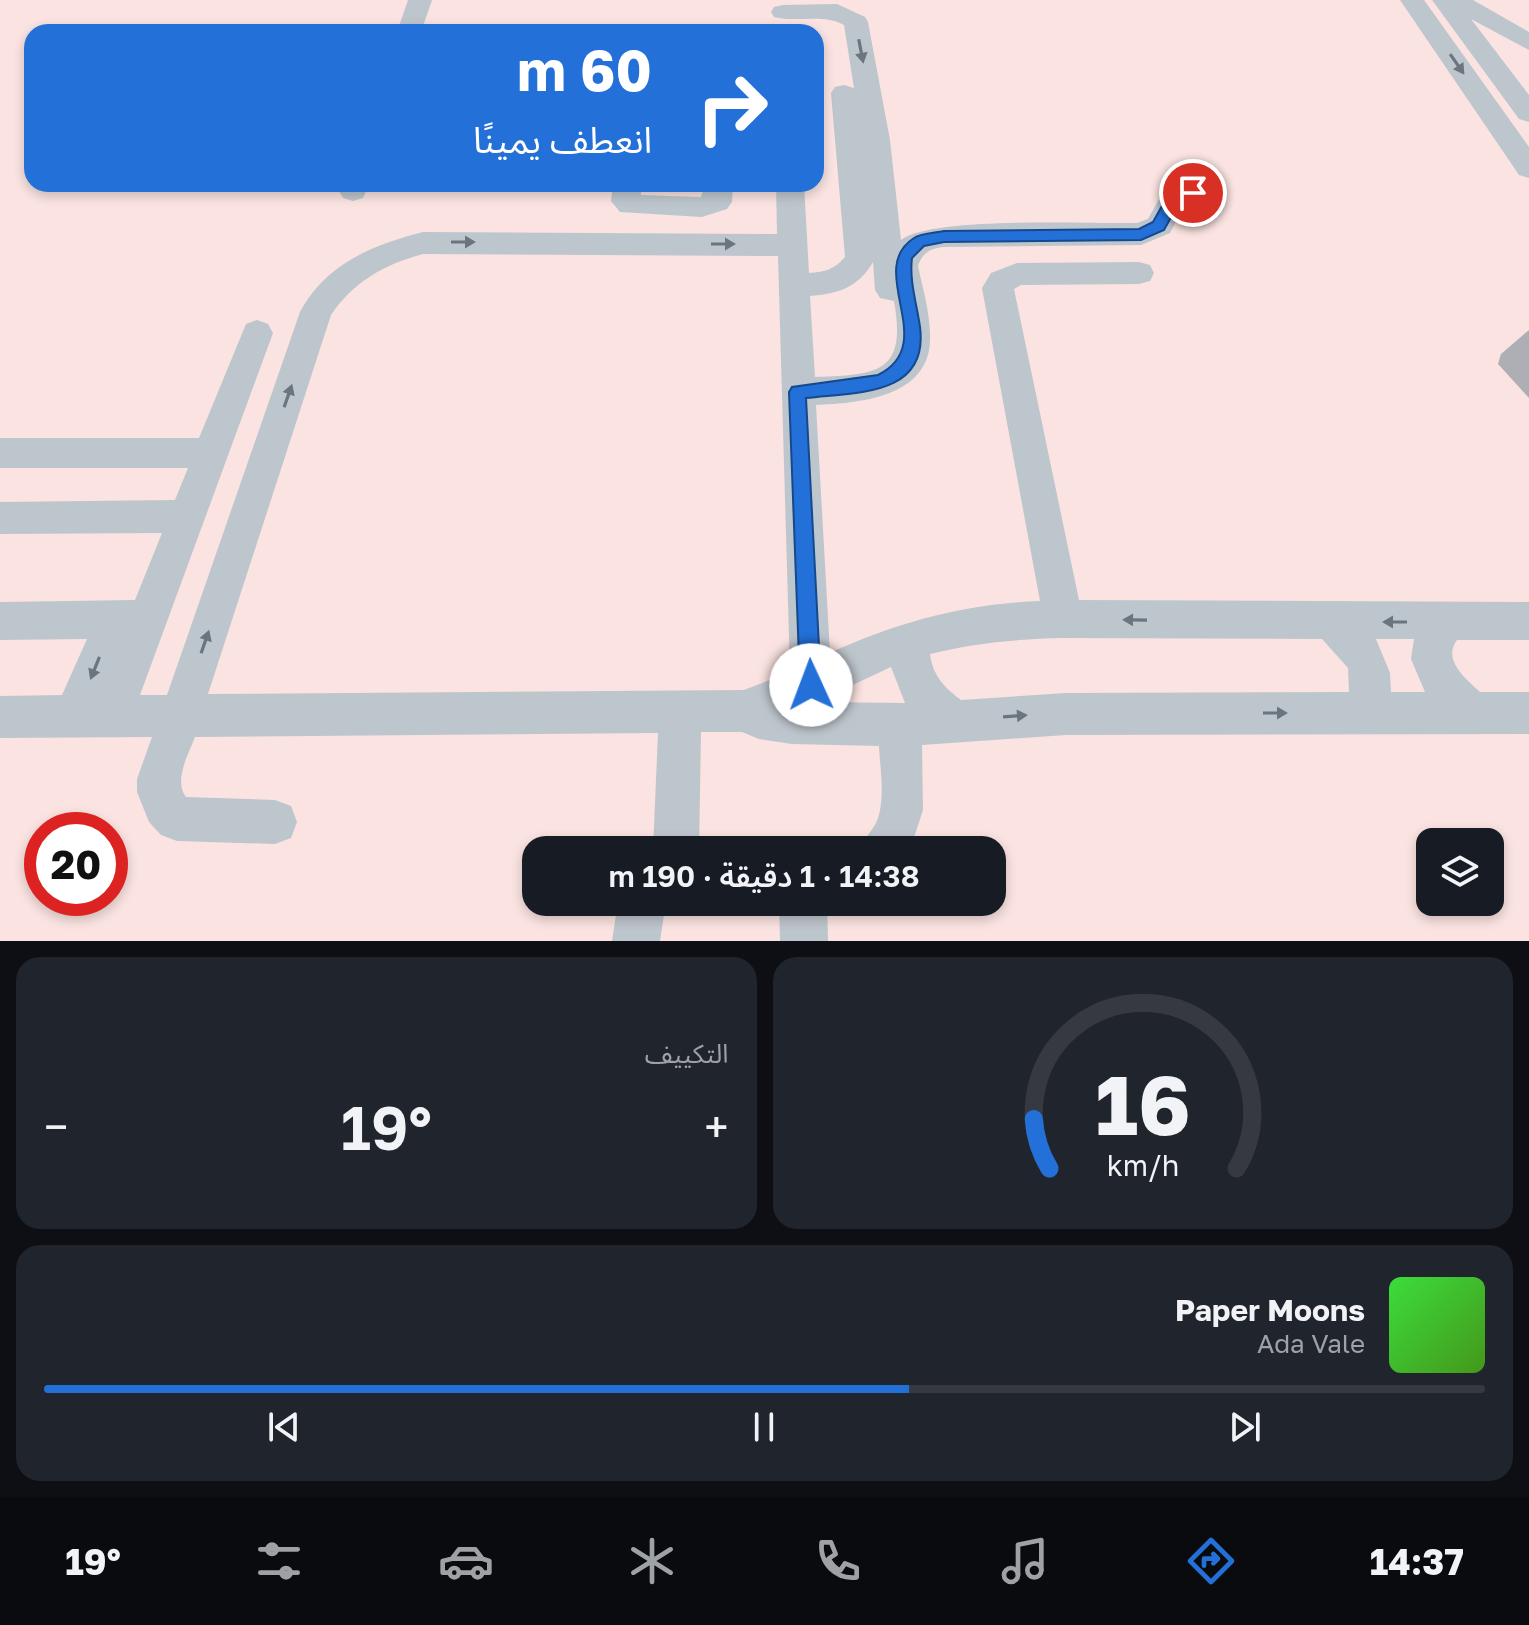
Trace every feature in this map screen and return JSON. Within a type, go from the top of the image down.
[{"type":"street","points":[[412,24],[420,0]]},
{"type":"street","points":[[1412,0],[1529,168]]},
{"type":"street","points":[[1444,0],[1529,113]]},
{"type":"street","points":[[1455,0],[1529,42]]},
{"type":"street","points":[[783,15],[837,11],[846,13],[856,22],[876,140],[896,332],[896,343],[891,354],[870,369],[797,384]]},
{"type":"street","points":[[794,285],[837,281],[856,266],[860,257],[844,93]]},
{"type":"street","points":[[627,192],[626,201],[630,205],[702,207],[717,202],[718,192]]},
{"type":"street","points":[[790,192],[811,685]]},
{"type":"street","points":[[797,384],[881,382],[897,374],[908,362],[913,348],[903,266],[905,256],[920,241],[944,236],[1141,234],[1159,226],[1173,199],[1193,193]]},
{"type":"street","points":[[275,822],[193,822],[177,819],[165,810],[159,795],[159,779],[316,312],[337,284],[351,272],[385,253],[442,242],[792,245]]},
{"type":"street","points":[[1063,619],[998,288],[1017,274],[1139,273]]},
{"type":"street","points":[[93,716],[131,619],[187,516],[257,333]]},
{"type":"street","points":[[0,453],[211,453]]},
{"type":"street","points":[[0,518],[187,516]]},
{"type":"street","points":[[0,621],[131,619]]},
{"type":"street","points":[[0,717],[744,711],[909,641],[988,623],[1063,619],[1529,621]]},
{"type":"street","points":[[1332,622],[1357,646],[1371,676],[1372,695],[1365,712]]},
{"type":"street","points":[[1446,622],[1434,634],[1430,652],[1436,673],[1450,695],[1472,713]]},
{"type":"street","points":[[909,641],[909,664],[918,688],[935,708],[958,722]]},
{"type":"street","points":[[744,711],[768,720],[792,723],[899,725],[1066,714],[1529,713]]},
{"type":"street","points":[[676,836],[680,712]]},
{"type":"street","points":[[894,836],[901,816],[899,725]]},
{"type":"street","points":[[636,941],[640,916]]},
{"type":"street","points":[[803,916],[804,941]]},
{"type":"shaded area","points":[[0,0],[1529,0],[1529,941],[0,941]]},
{"type":"route","points":[[811,685],[798,392],[881,382],[897,374],[908,362],[913,348],[903,266],[905,256],[920,241],[944,236],[1141,234],[1159,226],[1173,199],[1193,193]]}]
